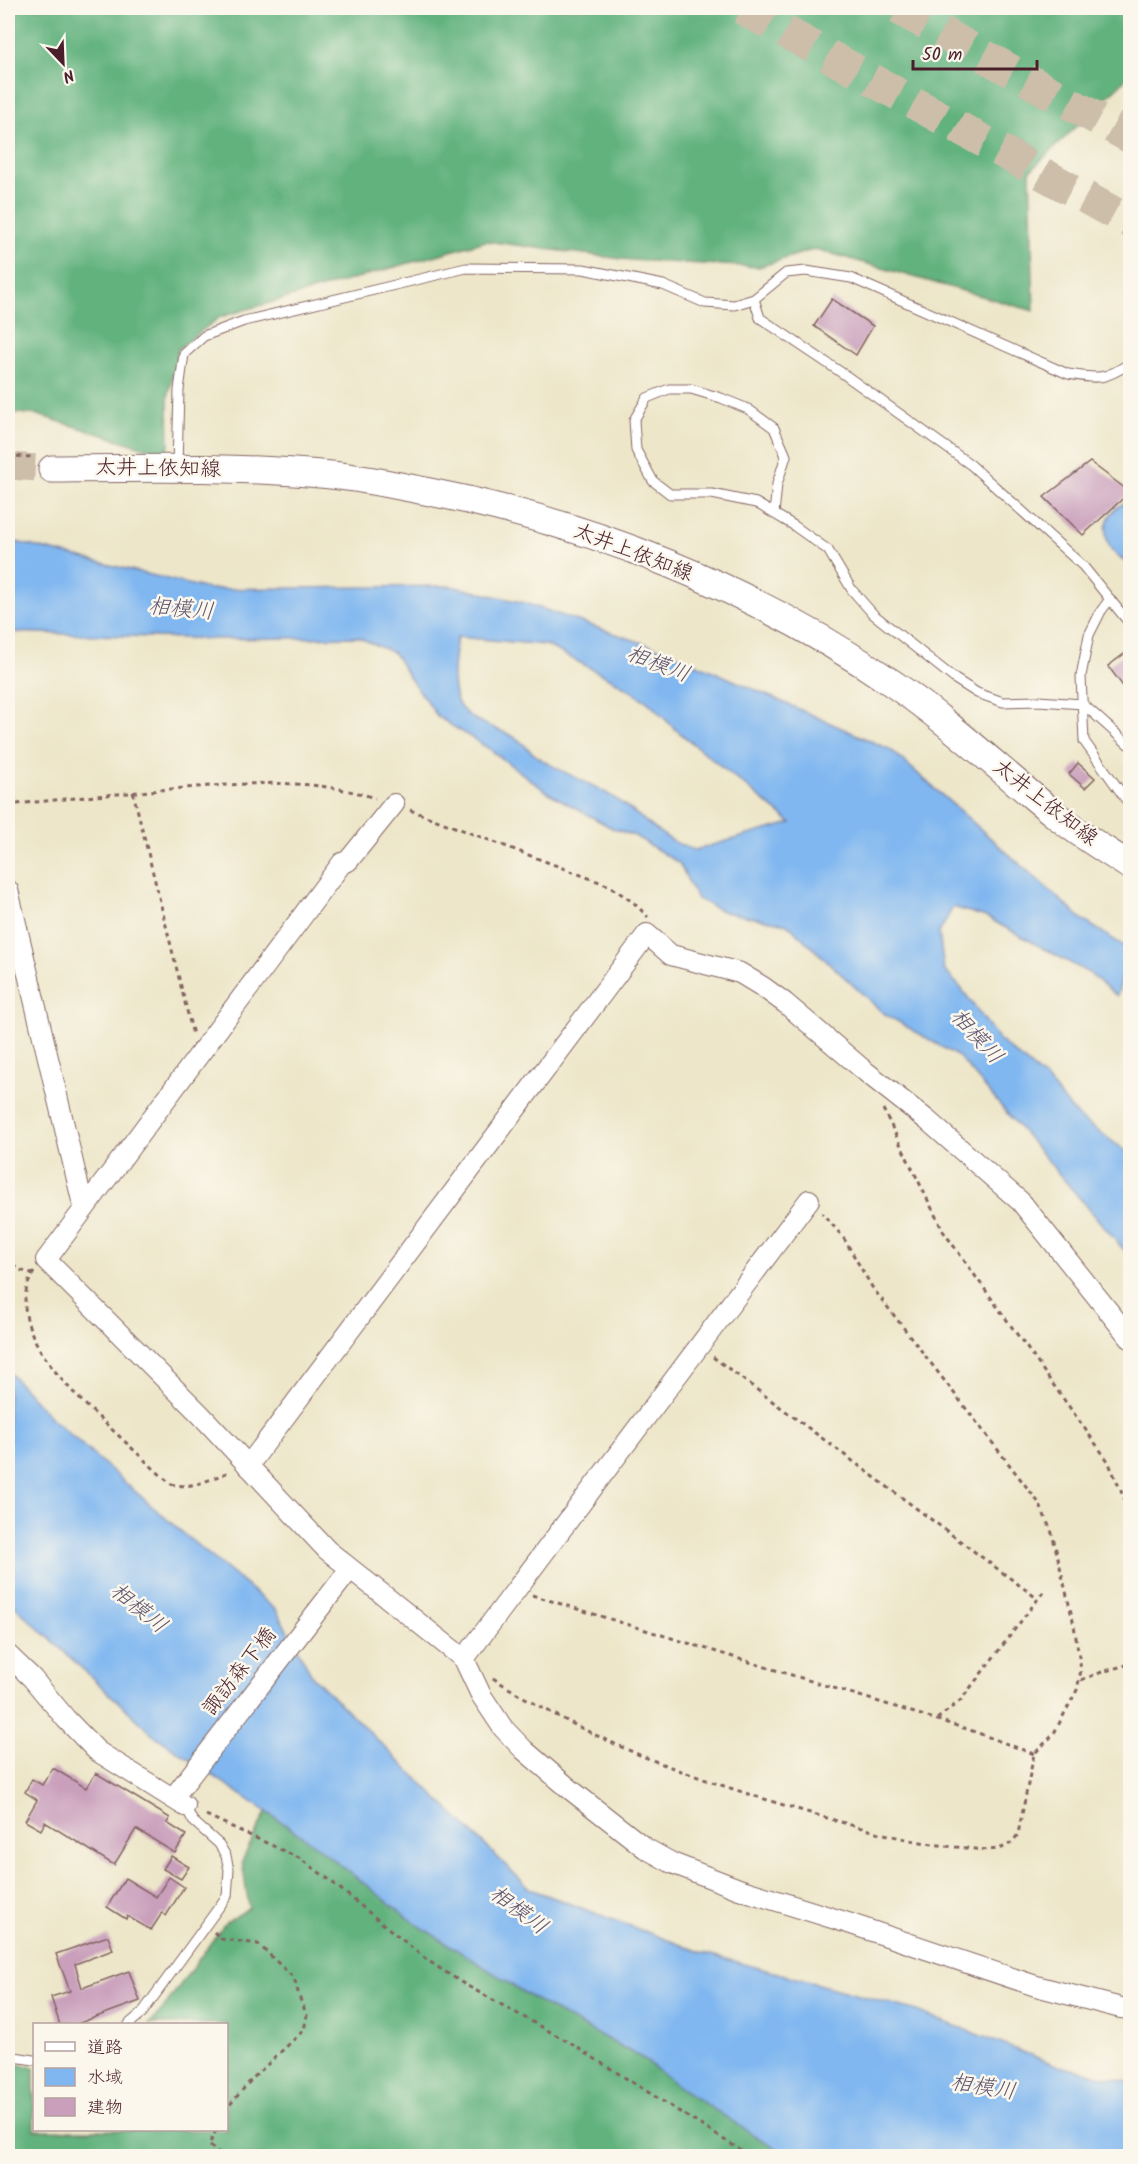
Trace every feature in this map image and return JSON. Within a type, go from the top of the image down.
[{"type":"main road","name":"太井上依知線","points":[[52,469],[177,467],[332,475],[459,498],[520,513],[671,564],[757,605],[838,648],[896,686],[949,726],[1060,818],[1131,866]]},
{"type":"street","points":[[394,804],[348,861],[342,863],[39,1267],[201,1415],[327,1550],[345,1575],[464,1659],[481,1695],[503,1728],[571,1790],[645,1848],[672,1863],[718,1882],[1036,1986],[1121,2008],[1131,2008]]},
{"type":"street","points":[[8,890],[84,1209]]},
{"type":"street","points":[[248,1466],[647,934],[671,955],[740,974],[762,987],[785,1003],[927,1120],[1021,1202],[1131,1338]]},
{"type":"street","points":[[464,1659],[809,1200]]},
{"type":"street","name":"諏訪森下橋","points":[[179,1798],[345,1575]]},
{"type":"street","points":[[8,1655],[32,1678],[97,1751],[179,1798]]},
{"type":"lane","points":[[177,467],[179,390],[184,354],[204,336],[244,321],[466,268],[583,269],[663,285],[705,303],[734,305],[754,299],[786,273],[806,271],[851,278],[1068,374],[1092,378],[1112,375],[1131,363]]},
{"type":"lane","points":[[754,299],[760,318],[845,375],[971,465],[1083,566],[1131,624]]},
{"type":"lane","points":[[774,514],[777,484],[786,456],[774,428],[748,409],[691,389],[669,389],[647,398],[634,420],[636,450],[653,481],[670,494],[712,494],[756,503],[828,550],[852,590],[873,614],[917,651],[970,688],[1003,702],[1038,701],[1083,704],[1131,746]]},
{"type":"lane","points":[[1110,599],[1089,635],[1081,676],[1084,741],[1131,805]]},
{"type":"lane","points":[[131,2023],[142,2013],[227,1896],[229,1870],[219,1844],[193,1821],[179,1798]]},
{"type":"lane","points":[[8,2056],[33,2060]]},
{"type":"path","points":[[8,805],[250,783],[327,785],[394,804],[610,886],[634,903],[650,919]]},
{"type":"path","points":[[133,792],[198,1056]]},
{"type":"path","points":[[880,1103],[943,1231],[1108,1461],[1131,1512]]},
{"type":"path","points":[[493,1678],[521,1697],[584,1730],[642,1755],[711,1782],[874,1833],[940,1845],[994,1849],[1004,1848],[1018,1834],[1034,1754],[1053,1735],[1077,1690],[1082,1670],[1052,1533],[1039,1503],[872,1287],[843,1237],[809,1200]]},
{"type":"path","points":[[8,1258],[17,1269],[39,1267]]},
{"type":"path","points":[[39,1267],[22,1295],[22,1309],[30,1337],[38,1351],[74,1395],[171,1484],[183,1487],[195,1485],[248,1466]]},
{"type":"path","points":[[699,1347],[1038,1599]]},
{"type":"path","points":[[516,1590],[937,1719],[1034,1754]]},
{"type":"path","points":[[937,1719],[961,1700],[1044,1591]]},
{"type":"path","points":[[1080,1681],[1131,1664]]},
{"type":"path","points":[[179,1798],[299,1858],[436,1966],[565,2040],[750,2157]]},
{"type":"path","points":[[211,1919],[212,1928],[220,1939],[258,1944],[294,1978],[307,2015],[304,2030],[252,2079],[228,2107]]},
{"type":"path","points":[[216,2131],[209,2145],[221,2157]]},
{"type":"path","points":[[112,2157],[185,2154],[201,2157]]},
{"type":"green space","points":[[8,8],[1130,8],[1130,75],[1030,171],[1034,311],[815,249],[759,267],[629,260],[486,241],[220,317],[178,349],[168,398],[169,446],[165,454],[38,415],[8,412]]},
{"type":"green space","points":[[266,1812],[311,1842],[415,1923],[542,2004],[642,2058],[682,2089],[787,2156],[8,2156],[8,2063],[33,2067],[33,2131],[228,2131],[228,2023],[150,2023],[162,2010],[225,1923],[249,1908],[242,1861]]},
{"type":"water","points":[[1130,501],[1130,562],[1112,550],[1106,532],[1112,513]]},
{"type":"water","name":"相模川","points":[[8,540],[208,589],[451,586],[525,603],[672,653],[891,750],[1083,920],[1130,950],[1130,983],[1122,978],[1117,996],[1089,973],[986,917],[953,907],[939,933],[944,970],[961,988],[1000,1041],[1047,1080],[1078,1117],[1130,1154],[1130,1257],[959,1057],[883,1013],[787,924],[724,912],[697,899],[679,863],[635,836],[612,828],[547,792],[488,748],[438,717],[394,653],[358,637],[215,639],[8,632]],"holes":[[[457,637],[546,645],[617,682],[648,702],[675,729],[791,823],[695,850],[683,846],[661,834],[611,796],[547,763],[517,739],[474,719],[461,708],[455,694],[453,678]]]},
{"type":"water","name":"相模川","points":[[8,1371],[50,1417],[185,1535],[276,1610],[313,1677],[530,1889],[700,1952],[914,2010],[1059,2066],[1130,2082],[1130,2156],[787,2156],[682,2089],[642,2058],[542,2004],[415,1923],[311,1842],[155,1736],[8,1600]]},
{"type":"building","points":[[832,299],[873,326],[856,355],[814,326]]},
{"type":"building","points":[[1090,462],[1130,492],[1083,535],[1044,497]]},
{"type":"building","points":[[1131,649],[1131,697],[1108,666]]},
{"type":"building","points":[[1078,763],[1095,778],[1085,788],[1069,774]]},
{"type":"building","points":[[53,1768],[86,1788],[96,1773],[170,1818],[167,1823],[186,1835],[175,1853],[136,1829],[114,1865],[45,1822],[41,1830],[25,1821],[37,1800],[25,1792],[32,1779],[42,1785]]},
{"type":"building","points":[[171,1856],[189,1867],[181,1879],[163,1869]]},
{"type":"building","points":[[169,1877],[184,1887],[166,1916],[162,1913],[151,1930],[127,1916],[126,1919],[107,1907],[125,1878],[156,1897]]},
{"type":"building","points":[[108,1936],[113,1950],[75,1964],[82,1988],[129,1971],[140,2001],[80,2023],[59,2023],[51,1997],[70,1991],[56,1954]]},
{"type":"tunnel","points":[[742,8],[1130,222]]},
{"type":"tunnel","points":[[898,8],[1130,137]]},
{"type":"tunnel","points":[[8,466],[52,469]]}]
